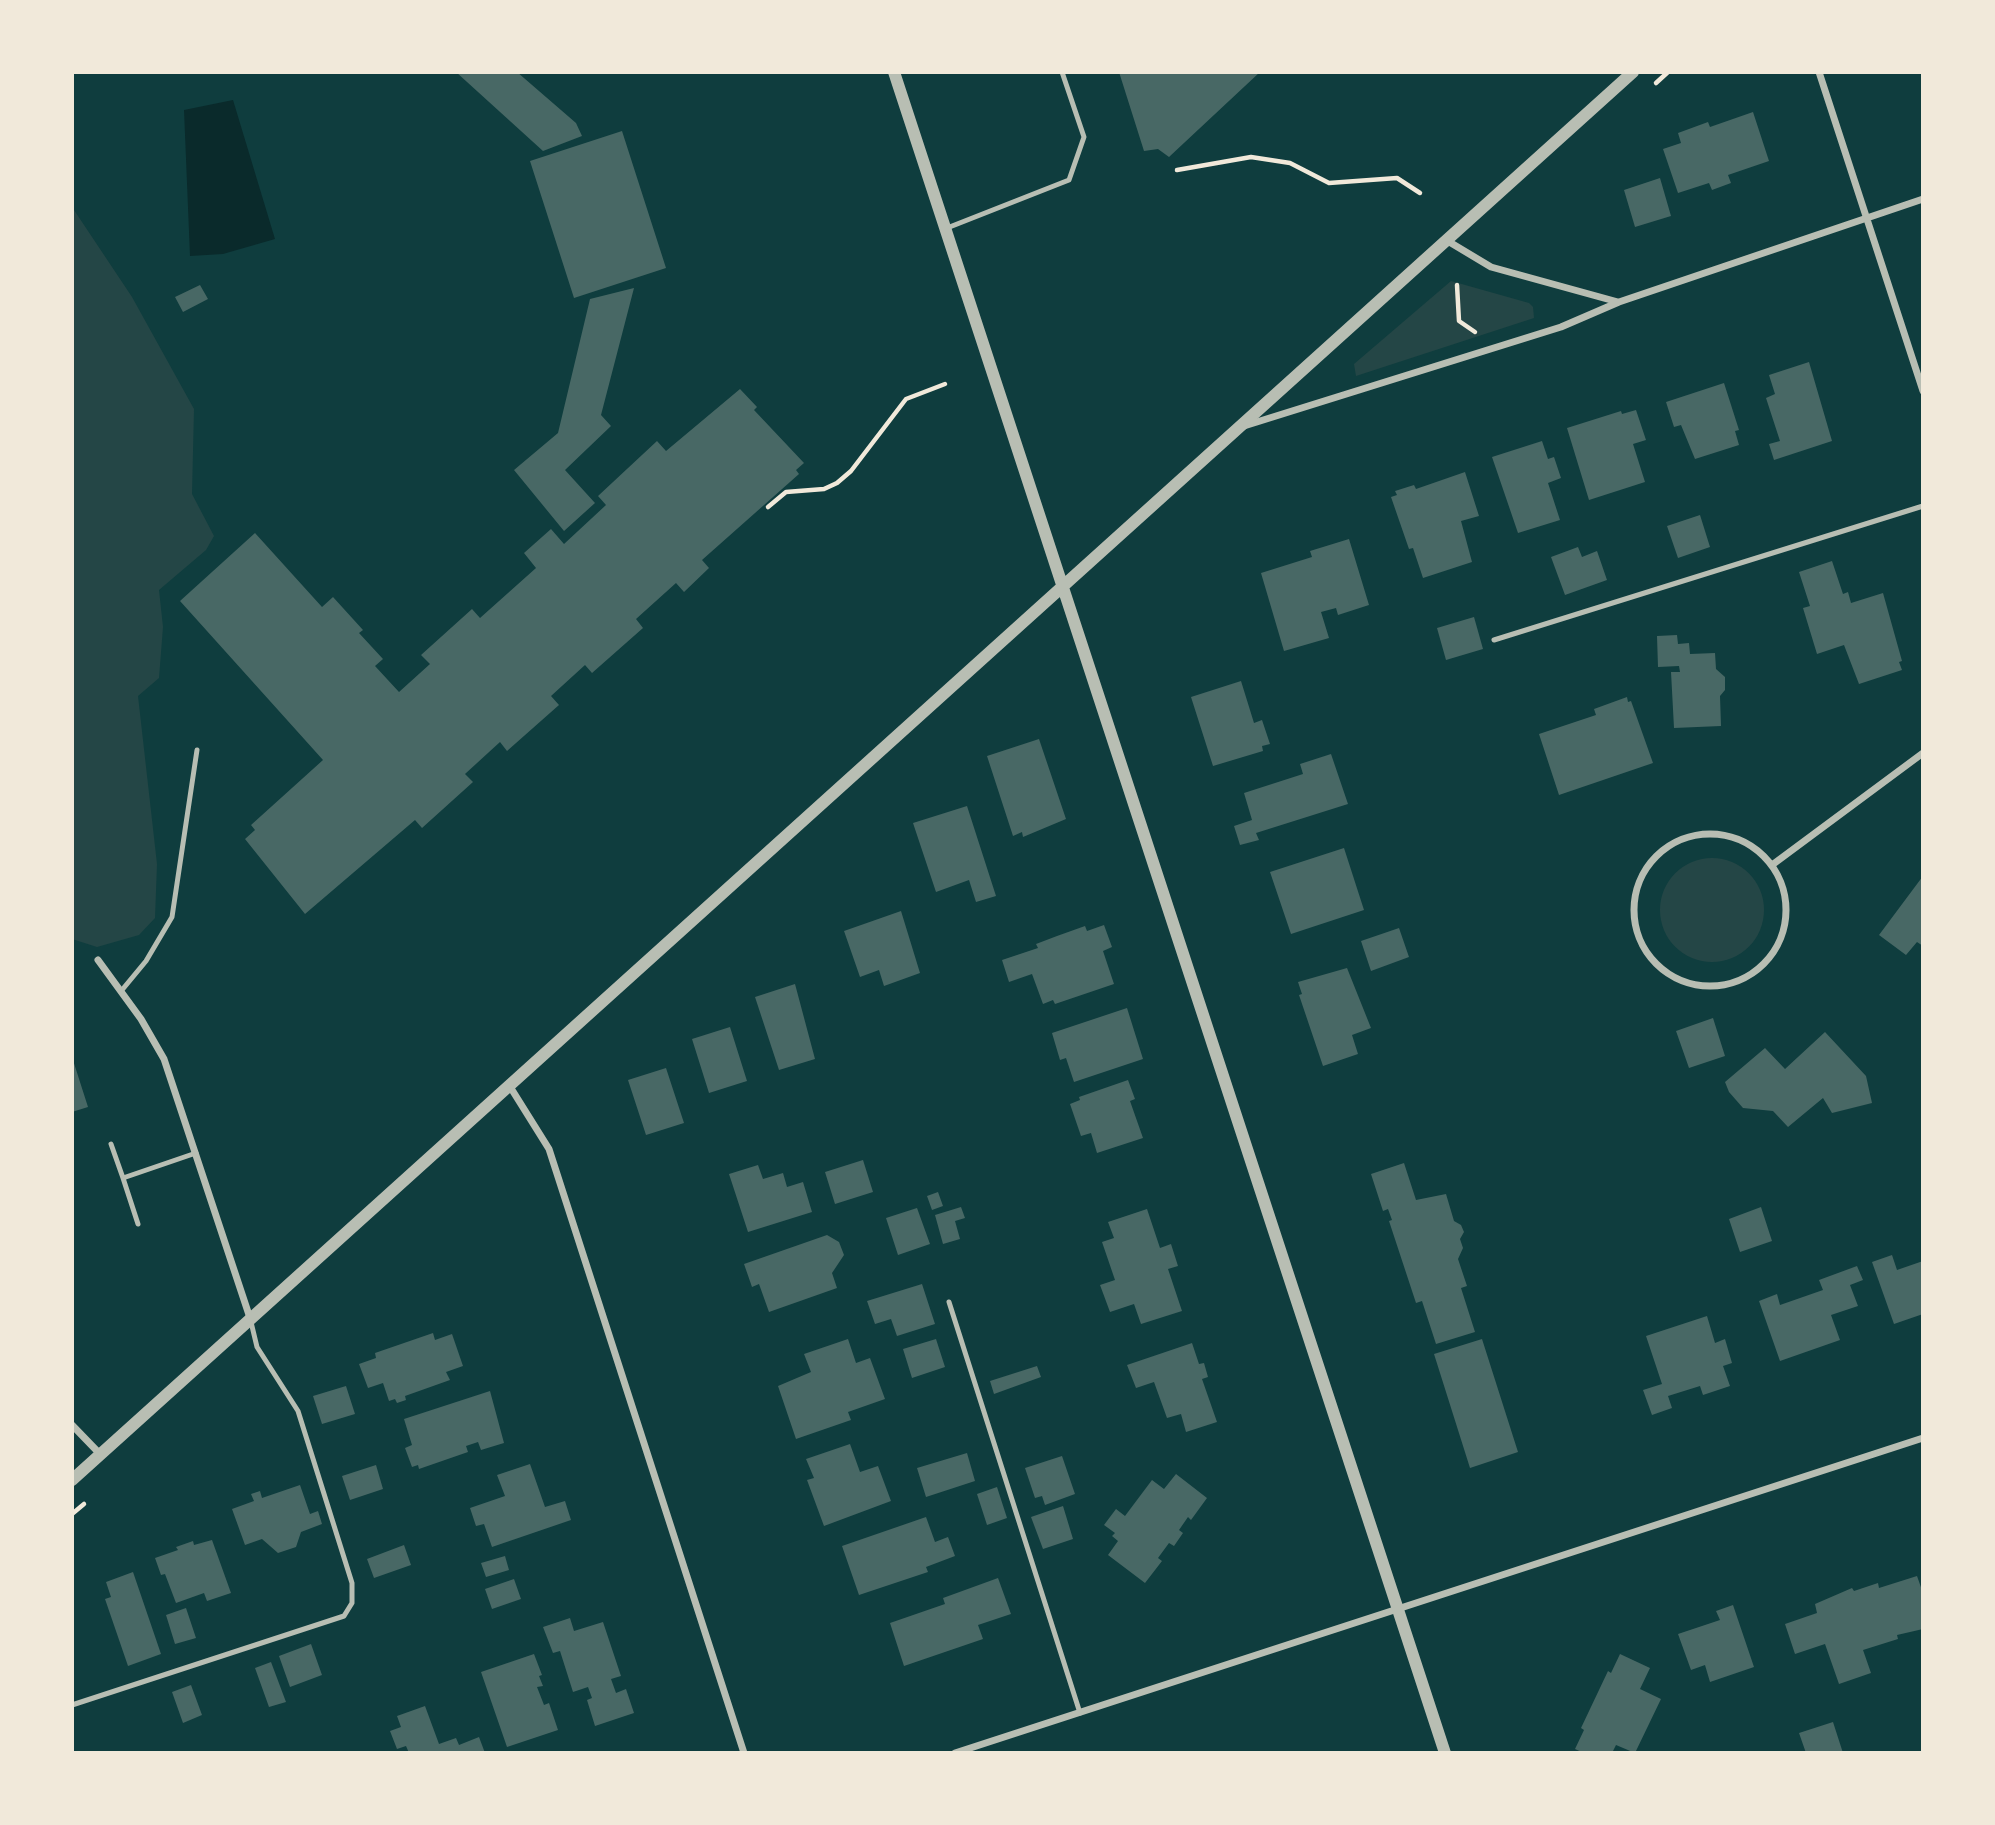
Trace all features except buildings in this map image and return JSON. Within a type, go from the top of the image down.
[{"type":"street","points":[[894,72],[1445,1753]]},
{"type":"street","points":[[72,1480],[1633,72]]},
{"type":"street","points":[[1819,72],[1923,391]]},
{"type":"street","points":[[1240,427],[1560,327],[1619,302],[1923,199]]},
{"type":"street","points":[[1446,240],[1492,267],[1619,302]]},
{"type":"street","points":[[1772,865],[1923,753]]},
{"type":"street","points":[[1703,834],[1729,836],[1753,847],[1772,865],[1783,887],[1787,911],[1783,934],[1772,956],[1755,973],[1733,984],[1709,987],[1685,983],[1664,971],[1646,952],[1636,928],[1634,902],[1642,877],[1657,855],[1678,841],[1703,834]]},
{"type":"street","points":[[98,960],[122,990],[164,1059],[250,1318]]},
{"type":"street","points":[[509,1085],[549,1149],[744,1753]]},
{"type":"street","points":[[72,1425],[100,1454]]},
{"type":"street","points":[[956,1753],[1923,1438]]},
{"type":"lane","points":[[946,229],[1069,180],[1084,137],[1062,72]]},
{"type":"lane","points":[[1494,640],[1923,506]]},
{"type":"lane","points":[[122,990],[146,961],[172,917],[197,750]]},
{"type":"lane","points":[[111,1144],[138,1224]]},
{"type":"lane","points":[[123,1178],[196,1153]]},
{"type":"lane","points":[[948,1302],[1080,1713]]},
{"type":"lane","points":[[72,1705],[344,1616],[352,1603],[352,1583],[298,1411],[257,1347],[250,1318]]},
{"type":"path","points":[[1177,170],[1251,157],[1290,163],[1322,182],[1397,178],[1420,193]]},
{"type":"path","points":[[1457,285],[1459,321],[1496,346]]},
{"type":"path","points":[[768,507],[786,492],[824,489],[837,482],[851,471],[906,399],[945,384]]},
{"type":"shaded area","points":[[233,100],[275,239],[223,254],[190,256],[184,110]]},
{"type":"shaded area","points":[[72,207],[132,297],[194,409],[192,494],[214,536],[206,550],[159,590],[163,627],[159,678],[138,696],[157,864],[155,918],[139,935],[97,947],[72,939]]},
{"type":"shaded area","points":[[1451,281],[1529,303],[1533,307],[1534,318],[1356,376],[1354,364]]},
{"type":"shaded area","points":[[1712,858],[1732,862],[1755,881],[1760,890],[1764,910],[1760,930],[1741,953],[1732,958],[1712,962],[1692,958],[1669,939],[1664,930],[1660,910],[1664,890],[1683,867],[1692,862]]}]
